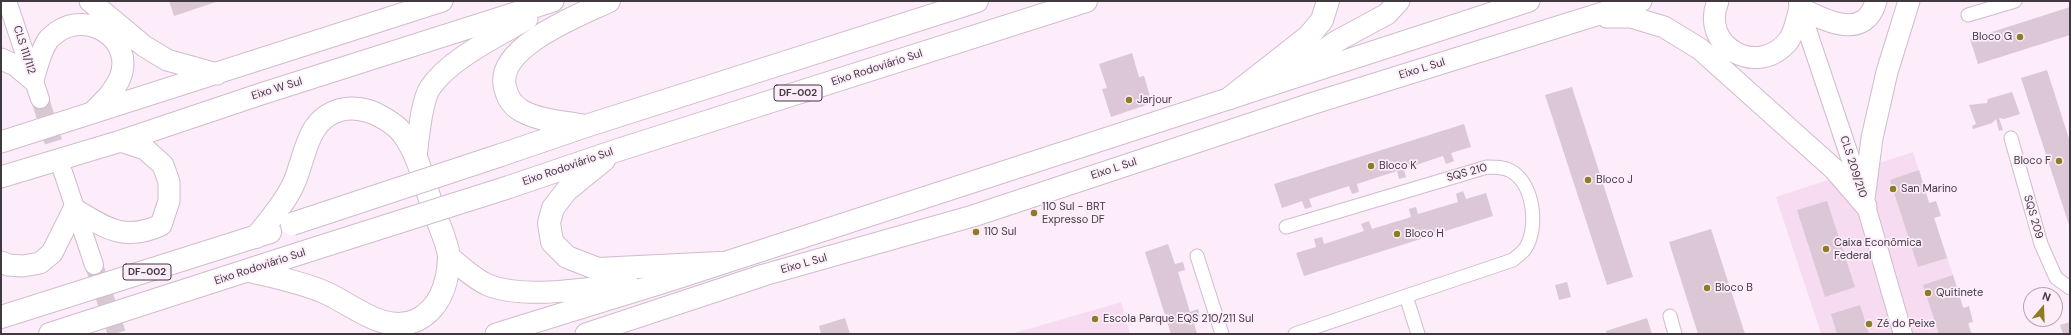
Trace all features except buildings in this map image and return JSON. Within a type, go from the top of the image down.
[{"type":"highway","points":[[586,126],[544,118],[522,111],[508,98],[503,79],[511,59],[531,41],[609,1]]},
{"type":"highway","name":"DF-002","points":[[1,317],[256,237],[586,126],[977,1]]},
{"type":"highway","name":"Eixo Rodoviário Sul","points":[[50,334],[250,271],[615,151],[1086,1]]},
{"type":"highway","points":[[1230,98],[1309,36],[1322,20],[1328,1]]},
{"type":"highway","points":[[250,271],[298,283],[325,292],[374,319],[400,325],[415,321],[430,312],[440,298],[446,279],[449,256],[416,158],[403,134],[388,120],[371,112],[355,108],[340,110],[326,117],[315,127],[308,140],[293,185],[279,208],[256,237]]},
{"type":"highway","points":[[615,151],[567,190],[554,208],[549,223],[552,242],[567,257],[598,269],[720,263]]},
{"type":"main road","points":[[90,1],[144,46],[167,60],[217,74]]},
{"type":"main road","points":[[2,142],[442,1]]},
{"type":"main road","name":"Eixo W Sul","points":[[1,177],[121,141],[260,94],[553,1]]},
{"type":"main road","points":[[416,158],[420,123],[430,89],[450,68],[479,46],[559,1]]},
{"type":"main road","points":[[1278,82],[1308,59],[1337,41],[1387,14],[1399,1]]},
{"type":"main road","points":[[496,334],[668,281],[1528,1]]},
{"type":"main road","name":"Eixo L Sul","points":[[586,334],[764,275],[973,216],[1314,103],[1641,1]]},
{"type":"main road","points":[[1718,1],[1715,7],[1715,24],[1720,39],[1730,51],[1747,58],[1761,57],[1778,51],[1790,39],[1799,4],[1822,19],[1840,25],[1860,24],[1874,10],[1876,1]]},
{"type":"main road","points":[[1865,203],[1872,138],[1887,72],[1909,1]]},
{"type":"main road","points":[[1587,18],[1631,17],[1664,27],[1700,49],[1834,169],[1865,203]]},
{"type":"main road","points":[[37,90],[39,58],[49,39],[65,27],[84,23],[104,30],[116,43],[123,60],[120,78],[109,95],[92,112]]},
{"type":"main road","points":[[1,60],[15,66],[37,90]]},
{"type":"main road","points":[[1,262],[8,265],[23,266],[40,263],[52,253],[74,209],[100,224],[126,234],[145,232],[161,225],[169,201],[169,182],[163,165],[145,149],[121,141]]},
{"type":"main road","points":[[449,256],[487,284],[506,291],[525,293],[668,281]]},
{"type":"street","name":"CLS 111/112","points":[[8,1],[37,90]]},
{"type":"street","points":[[1968,15],[2015,1]]},
{"type":"street","name":"CLS 209/210","points":[[1799,4],[1865,203],[1903,334]]},
{"type":"street","name":"SQS 209","points":[[2011,138],[2041,244],[2056,278],[2070,288]]},
{"type":"street","name":"SQS 210","points":[[1286,228],[1487,167],[1499,167],[1511,171],[1521,180],[1528,193],[1533,220],[1531,236],[1524,249],[1514,260],[1295,334]]},
{"type":"street","points":[[63,172],[74,209],[94,265]]},
{"type":"street","points":[[1197,256],[1222,334]]},
{"type":"street","points":[[1406,296],[1418,334]]},
{"type":"street","points":[[1670,316],[1675,334]]},
{"type":"shaded area","points":[[1913,152],[1972,334],[1821,334],[1776,197]]},
{"type":"shaded area","name":"Escola Parque EQS 210/211 Sul","points":[[1121,302],[1130,334],[1011,334],[1115,304]]},
{"type":"tunnel","points":[[40,99],[63,172]]},
{"type":"tunnel","points":[[94,265],[117,334]]},
{"type":"place","name":"Bloco G","points":[[2020,37]]},
{"type":"place","name":"Jarjour","points":[[1129,100]]},
{"type":"place","name":"Bloco F","points":[[2059,161]]},
{"type":"place","name":"Bloco K","points":[[1371,166]]},
{"type":"place","name":"Bloco J","points":[[1588,180]]},
{"type":"place","name":"San Marino","points":[[1893,189]]},
{"type":"place","name":"110 Sul - BRT Expresso DF","points":[[1034,213]]},
{"type":"place","name":"110 Sul","points":[[976,232]]},
{"type":"place","name":"Bloco H","points":[[1397,234]]},
{"type":"place","name":"Caixa Econômica Federal","points":[[1826,249]]},
{"type":"place","name":"Bloco B","points":[[1707,288]]},
{"type":"place","name":"Quitinete","points":[[1928,293]]},
{"type":"place","name":"Escola Parque EQS 210/211 Sul","points":[[1095,319]]},
{"type":"place","name":"Zé do Peixe","points":[[1869,324]]}]
